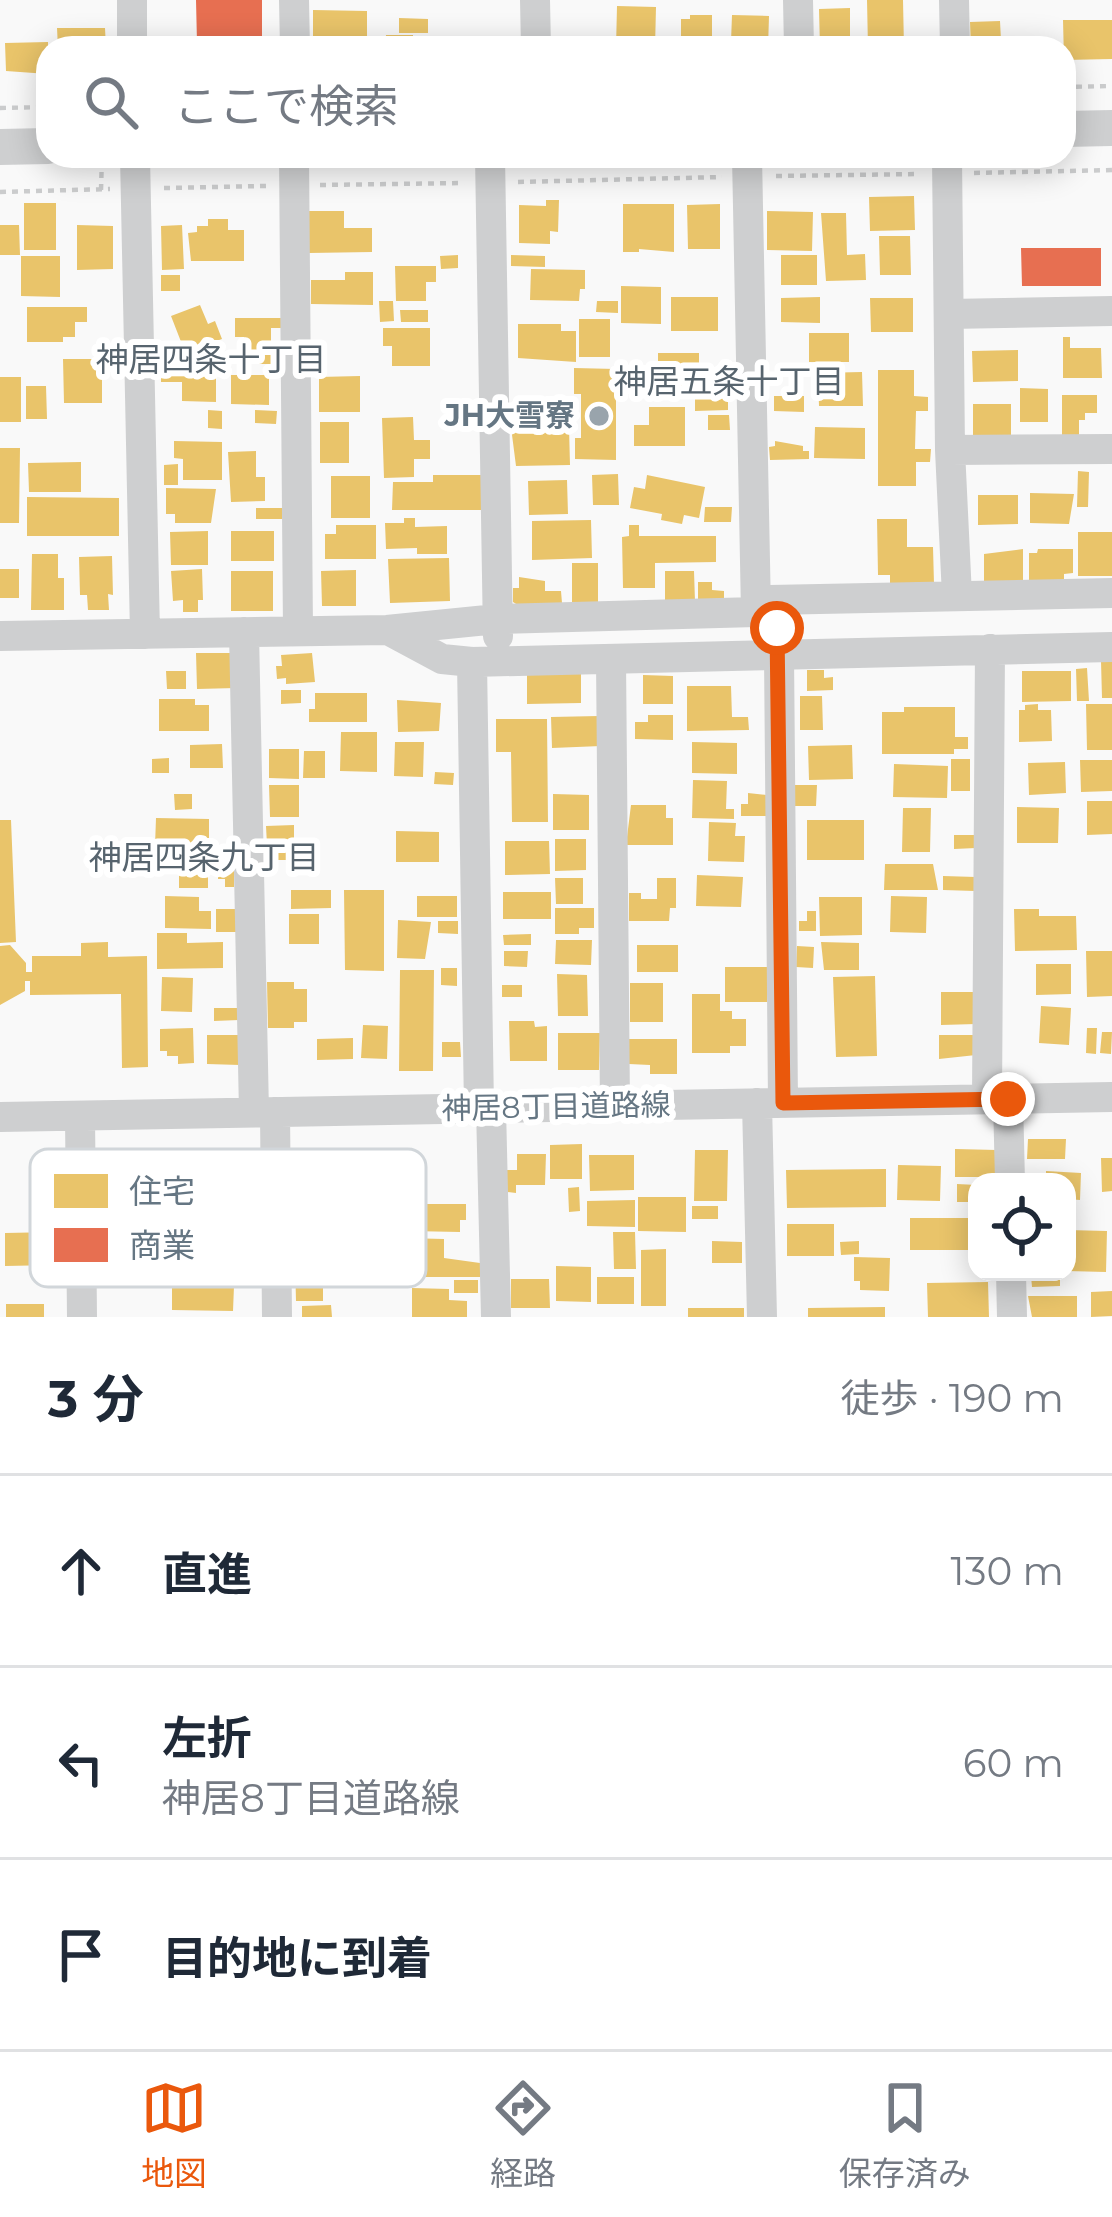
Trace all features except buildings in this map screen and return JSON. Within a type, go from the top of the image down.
[{"type":"street","points":[[132,0],[132,36]]},
{"type":"street","points":[[294,0],[295,36]]},
{"type":"street","points":[[535,0],[536,36]]},
{"type":"street","points":[[798,0],[799,36]]},
{"type":"street","points":[[954,0],[955,36]]},
{"type":"street","points":[[1076,129],[1112,128]]},
{"type":"street","points":[[0,147],[36,146]]},
{"type":"street","points":[[135,168],[145,634]]},
{"type":"street","points":[[747,168],[763,606],[779,655],[762,1317]]},
{"type":"street","points":[[947,168],[950,450],[957,596]]},
{"type":"street","points":[[490,169],[497,619],[486,662],[485,1108],[496,1317]]},
{"type":"street","points":[[293,171],[298,631]]},
{"type":"street","points":[[950,314],[1112,311]]},
{"type":"street","points":[[950,450],[1112,448]]},
{"type":"street","points":[[0,636],[387,630],[497,619],[1112,593]]},
{"type":"street","points":[[387,630],[442,659],[486,662],[1112,646]]},
{"type":"street","points":[[244,632],[266,1149]]},
{"type":"street","points":[[990,650],[998,1099],[1009,1173]]},
{"type":"street","points":[[611,659],[615,1106]]},
{"type":"street","name":"神居8丁目道路線","points":[[0,1117],[1112,1097]]},
{"type":"street","points":[[80,1116],[80,1149]]},
{"type":"street","points":[[1011,1281],[1012,1317]]},
{"type":"street","points":[[82,1287],[82,1317]]},
{"type":"street","points":[[275,1287],[277,1317]]},
{"type":"path","points":[[1076,87],[1112,86]]},
{"type":"path","points":[[0,108],[36,107]]},
{"type":"path","points":[[101,190],[102,168]]},
{"type":"path","points":[[0,191],[136,189],[293,171],[576,168]]},
{"type":"path","points":[[1046,168],[1112,170]]},
{"type":"place","name":"JH大雪寮","points":[[599,416]]},
{"type":"district","name":"神居四条十丁目","points":[[211,359]]},
{"type":"district","name":"神居五条十丁目","points":[[729,381]]},
{"type":"district","name":"神居四条九丁目","points":[[204,857]]},
{"type":"route","points":[[777,628],[783,1103],[1008,1099]]}]
